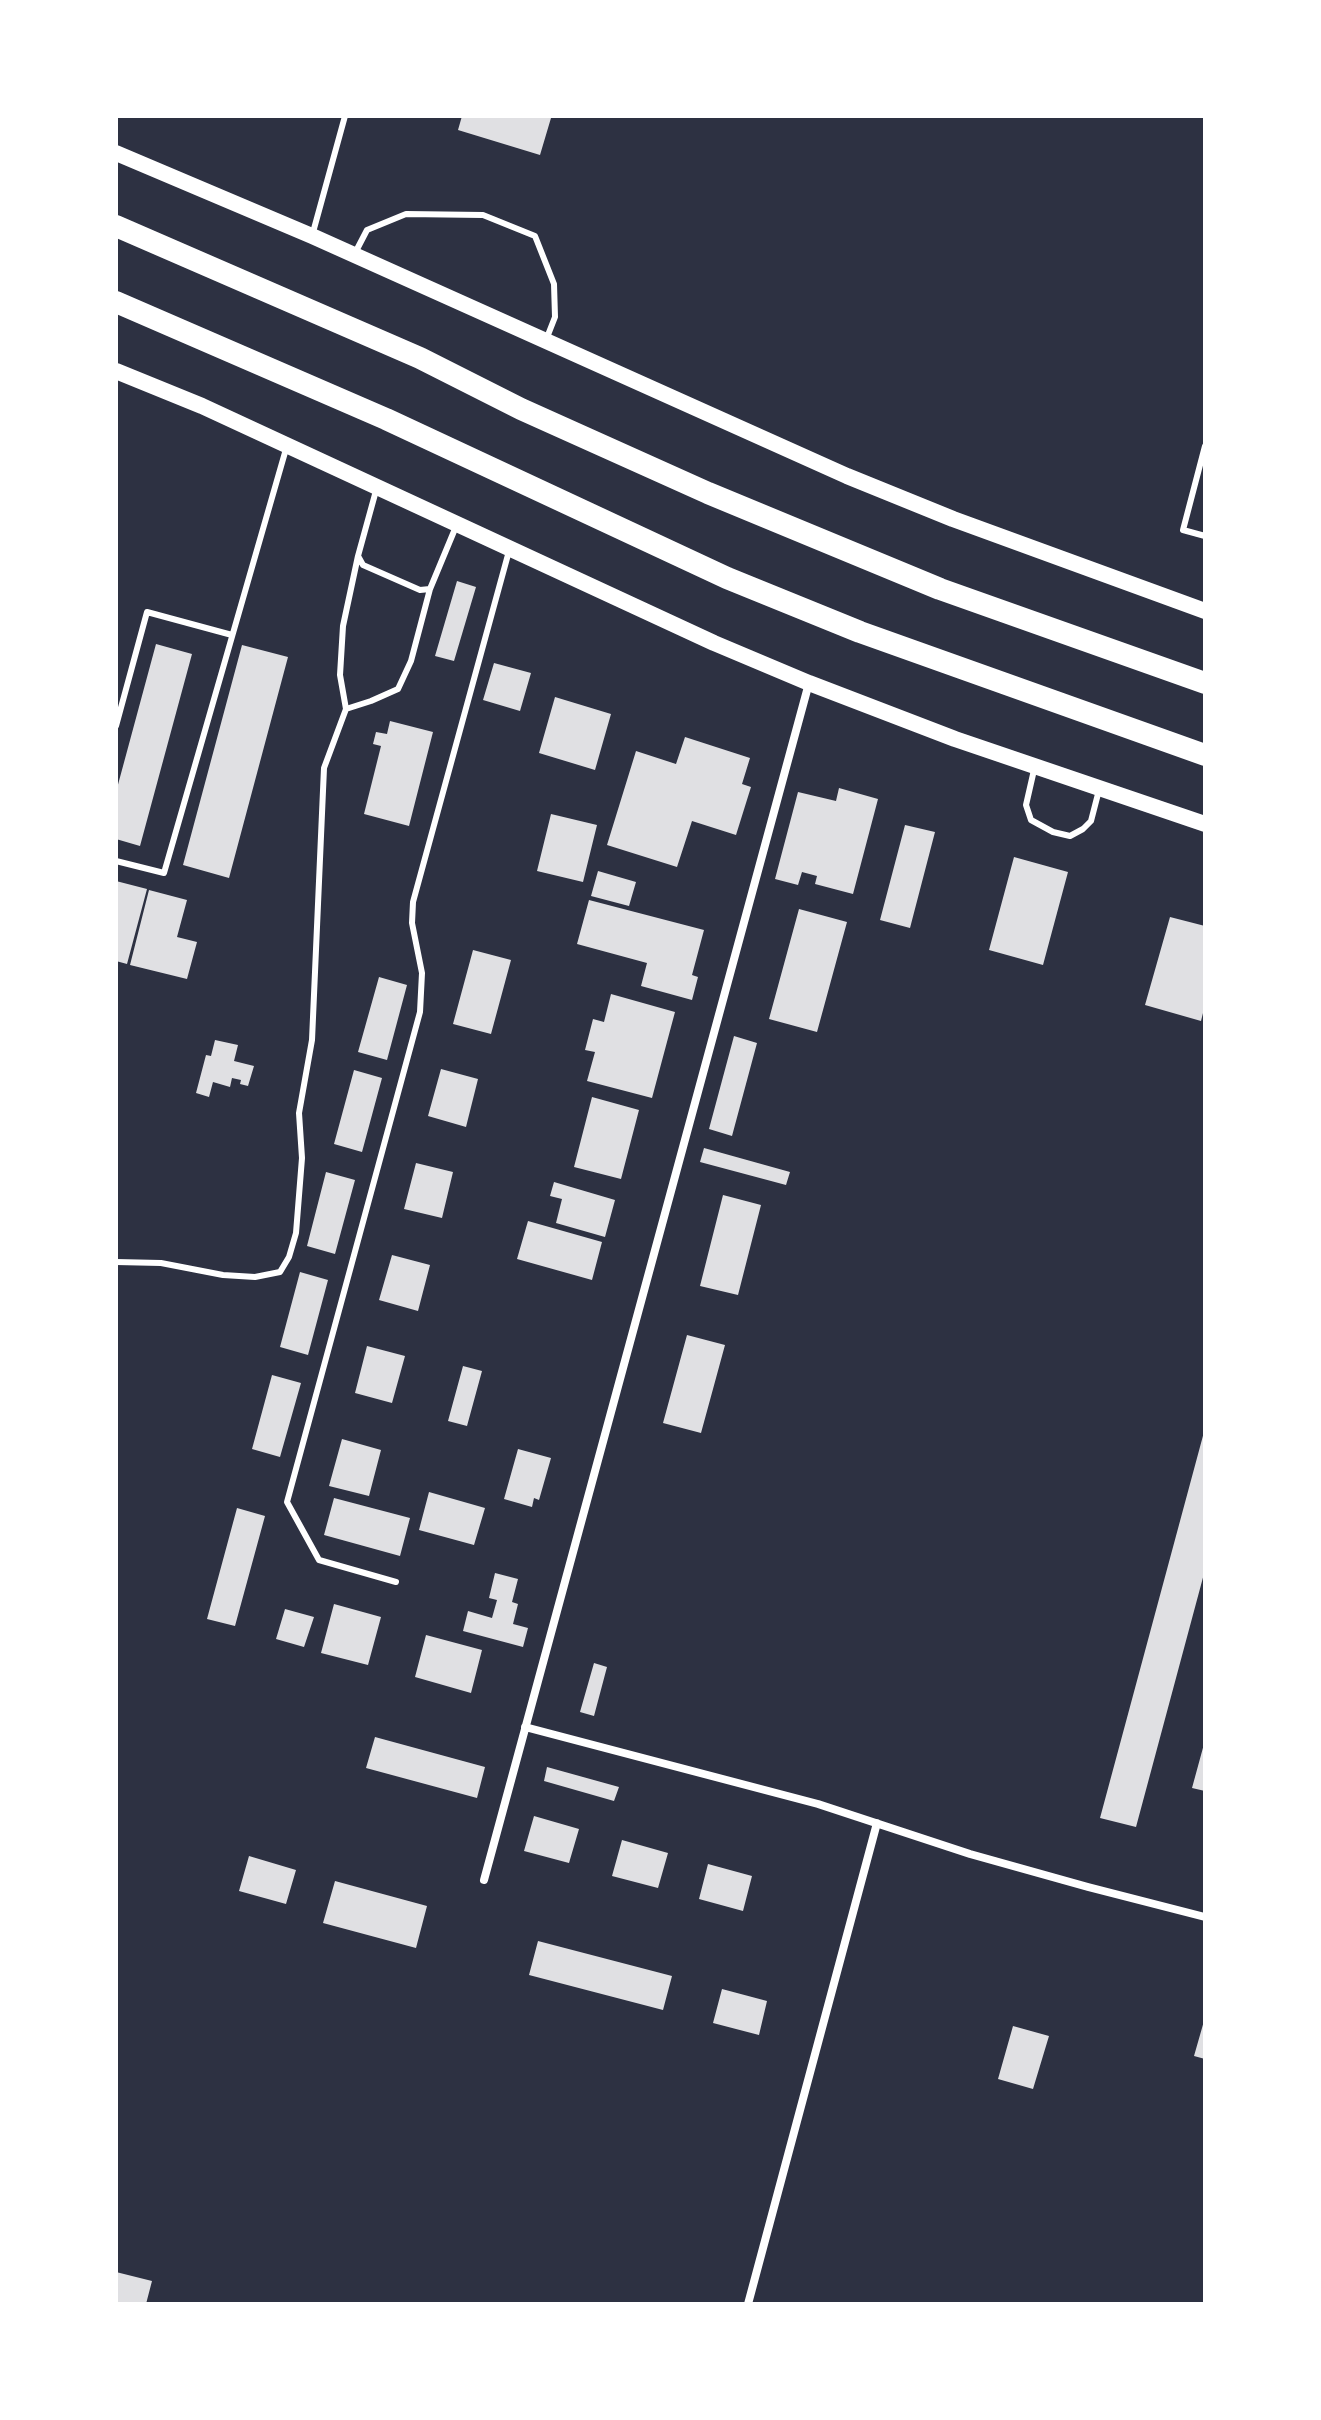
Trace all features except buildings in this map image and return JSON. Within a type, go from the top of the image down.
[{"type":"highway","points":[[116,226],[420,358],[521,409],[708,493],[940,589],[1205,683]]},
{"type":"highway","points":[[116,302],[373,413],[727,578],[860,632],[1205,755]]},
{"type":"main road","points":[[116,153],[312,236],[847,476],[1205,611]]},
{"type":"main road","points":[[116,371],[202,406],[714,643],[809,683],[955,739],[1205,824]]},
{"type":"street","points":[[484,1880],[809,683]]},
{"type":"street","points":[[525,1727],[818,1804],[1044,1875],[1205,1917]]},
{"type":"street","points":[[748,2304],[877,1823]]},
{"type":"lane","points":[[312,236],[345,116]]},
{"type":"lane","points":[[354,255],[367,230],[406,214],[483,215],[535,236],[554,284],[555,317],[546,340]]},
{"type":"lane","points":[[116,861],[164,873],[287,445]]},
{"type":"lane","points":[[1205,446],[1183,530],[1205,536]]},
{"type":"lane","points":[[116,1262],[161,1263],[223,1275],[255,1277],[280,1272],[289,1257],[296,1233],[302,1158],[299,1113],[312,1040],[324,768],[346,709],[340,675],[343,626],[377,487]]},
{"type":"lane","points":[[346,709],[398,689],[411,661],[430,589],[458,524]]},
{"type":"lane","points":[[396,1582],[319,1560],[287,1502],[420,1012],[422,973],[412,923],[413,902],[510,548]]},
{"type":"lane","points":[[358,556],[363,565],[420,590],[430,589]]},
{"type":"lane","points":[[116,726],[147,612],[232,635]]},
{"type":"lane","points":[[1035,765],[1026,805],[1031,820],[1053,832],[1070,836],[1083,829],[1091,821],[1100,786]]}]
